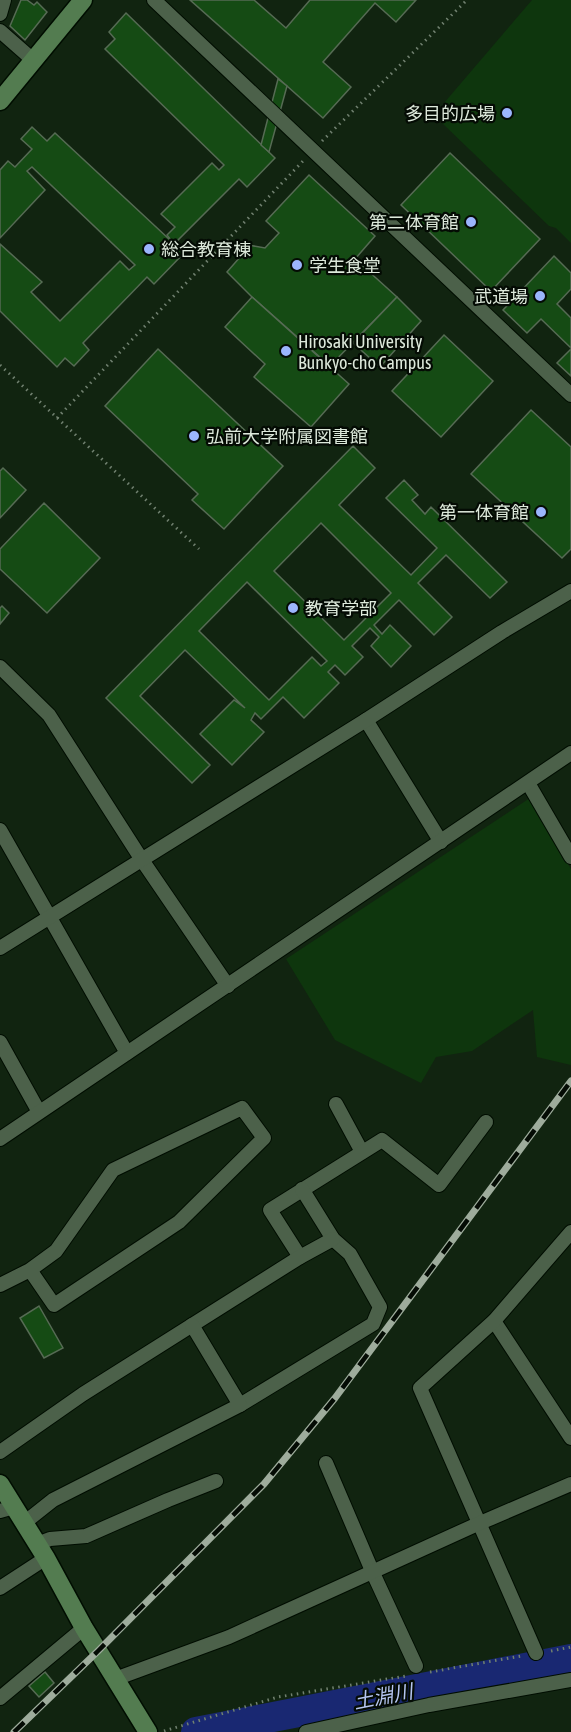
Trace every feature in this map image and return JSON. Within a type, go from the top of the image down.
[{"type":"street","points":[[0,14],[4,0]]},
{"type":"street","points":[[0,100],[83,0]]},
{"type":"street","points":[[154,0],[571,395]]},
{"type":"street","points":[[0,31],[33,60]]},
{"type":"street","points":[[0,948],[366,720],[502,632],[571,591]]},
{"type":"street","points":[[0,668],[49,715],[142,860],[228,986]]},
{"type":"street","points":[[366,720],[441,842]]},
{"type":"street","points":[[0,1139],[571,753]]},
{"type":"street","points":[[528,783],[571,857]]},
{"type":"street","points":[[0,830],[127,1053]]},
{"type":"street","points":[[0,1042],[39,1112]]},
{"type":"street","points":[[336,1104],[362,1152]]},
{"type":"street","points":[[0,1285],[30,1270],[56,1251],[113,1170],[242,1108],[264,1138],[178,1222],[54,1305],[30,1270]]},
{"type":"street","points":[[300,1257],[270,1210],[382,1140],[439,1185],[486,1122]]},
{"type":"street","points":[[24,1523],[53,1500],[240,1405],[373,1324],[380,1307],[350,1254],[333,1239],[302,1189]]},
{"type":"street","points":[[536,1653],[420,1388],[494,1321],[570,1238]]},
{"type":"street","points":[[0,1452],[83,1394],[300,1257],[333,1239]]},
{"type":"street","points":[[494,1321],[571,1438]]},
{"type":"street","points":[[192,1325],[240,1405]]},
{"type":"street","points":[[326,1463],[418,1672]]},
{"type":"street","points":[[0,1588],[42,1551],[50,1539],[86,1536],[216,1481]]},
{"type":"street","points":[[0,1484],[7,1509],[24,1523],[42,1551],[84,1628],[148,1732]]},
{"type":"street","points":[[116,1679],[229,1637],[480,1523],[571,1485]]},
{"type":"street","points":[[0,1698],[84,1628]]},
{"type":"street","points":[[306,1732],[429,1704],[571,1680]]},
{"type":"path","points":[[57,418],[312,151],[467,0]]},
{"type":"path","points":[[0,365],[199,549]]},
{"type":"path","points":[[162,1732],[278,1697],[571,1647]]},
{"type":"green space","name":"多目的広場","points":[[532,0],[571,0],[571,243],[556,228],[549,226],[442,123],[444,103]]},
{"type":"green space","points":[[530,798],[571,869],[571,1065],[537,1057],[533,1010],[472,1051],[436,1057],[421,1083],[335,1040],[286,959]]},
{"type":"building","points":[[21,0],[27,0],[34,5],[37,2],[47,12],[25,40],[10,26]]},
{"type":"building","points":[[190,0],[254,0],[286,28],[310,0],[416,0],[396,22],[375,3],[323,62],[351,87],[323,118]]},
{"type":"building","points":[[126,13],[275,158],[247,187],[239,179],[174,244],[167,235],[175,227],[161,214],[212,163],[219,170],[224,165],[105,49],[115,39],[109,32]]},
{"type":"building","points":[[278,79],[287,86],[269,152],[261,145]]},
{"type":"building","name":"総合教育棟","points":[[32,127],[47,141],[55,133],[184,253],[154,284],[147,277],[83,343],[89,350],[74,366],[65,358],[57,367],[0,311],[0,244],[42,282],[31,292],[60,321],[120,261],[129,270],[135,265],[32,167],[27,171],[45,190],[0,238],[0,170],[8,161],[15,167],[32,149],[21,139]]},
{"type":"building","name":"第二体育館","points":[[450,153],[540,239],[491,291],[401,205]]},
{"type":"building","name":"学生食堂","points":[[309,175],[375,236],[355,259],[397,297],[330,366],[227,272],[241,256],[243,244],[265,248],[279,233],[266,221]]},
{"type":"building","name":"武道場","points":[[554,256],[571,273],[571,289],[557,304],[571,318],[571,348],[541,319],[527,333],[503,310]]},
{"type":"building","points":[[252,297],[349,384],[311,427],[254,377],[265,364],[225,327]]},
{"type":"building","points":[[397,297],[421,321],[380,367],[353,343]]},
{"type":"building","points":[[444,335],[493,381],[441,437],[392,391]]},
{"type":"building","name":"弘前大学附属図書館","points":[[158,349],[283,466],[224,529],[192,500],[198,494],[105,406]]},
{"type":"building","points":[[571,349],[571,376],[557,363]]},
{"type":"building","name":"第一体育館","points":[[531,410],[571,447],[571,549],[562,558],[471,474]]},
{"type":"building","name":"教育学部","points":[[353,446],[375,468],[339,505],[411,575],[437,548],[386,498],[404,480],[418,495],[412,500],[425,514],[431,507],[507,582],[490,598],[446,555],[418,583],[452,617],[434,635],[399,600],[374,625],[382,634],[390,625],[411,646],[391,667],[371,646],[379,637],[370,628],[352,646],[363,657],[345,675],[335,665],[328,672],[339,683],[304,718],[283,697],[261,719],[255,713],[251,720],[264,732],[232,765],[200,734],[234,700],[245,708],[185,650],[140,696],[210,765],[192,783],[106,698]],"holes":[[[321,523],[391,593],[344,640],[274,571]],[[247,582],[327,661],[321,666],[312,657],[269,700],[199,631]]]},
{"type":"building","points":[[3,468],[26,490],[0,518],[0,471]]},
{"type":"building","points":[[44,503],[100,558],[47,613],[0,569],[0,549]]},
{"type":"building","points":[[2,606],[9,613],[0,624],[0,608]]},
{"type":"building","points":[[39,1306],[63,1348],[44,1358],[20,1318]]},
{"type":"building","points":[[45,1672],[54,1683],[39,1697],[29,1686]]},
{"type":"waterway","name":"土淵川","points":[[196,1732],[571,1659]]},
{"type":"railway","points":[[14,1732],[264,1484],[335,1398],[571,1081]]},
{"type":"place","name":"多目的広場","points":[[507,113]]},
{"type":"place","name":"第二体育館","points":[[471,222]]},
{"type":"place","name":"総合教育棟","points":[[149,249]]},
{"type":"place","name":"学生食堂","points":[[297,265]]},
{"type":"place","name":"武道場","points":[[540,296]]},
{"type":"place","name":"Hirosaki University Bunkyo-cho Campus","points":[[286,351]]},
{"type":"place","name":"弘前大学附属図書館","points":[[194,436]]},
{"type":"place","name":"第一体育館","points":[[541,512]]},
{"type":"place","name":"教育学部","points":[[293,608]]}]
